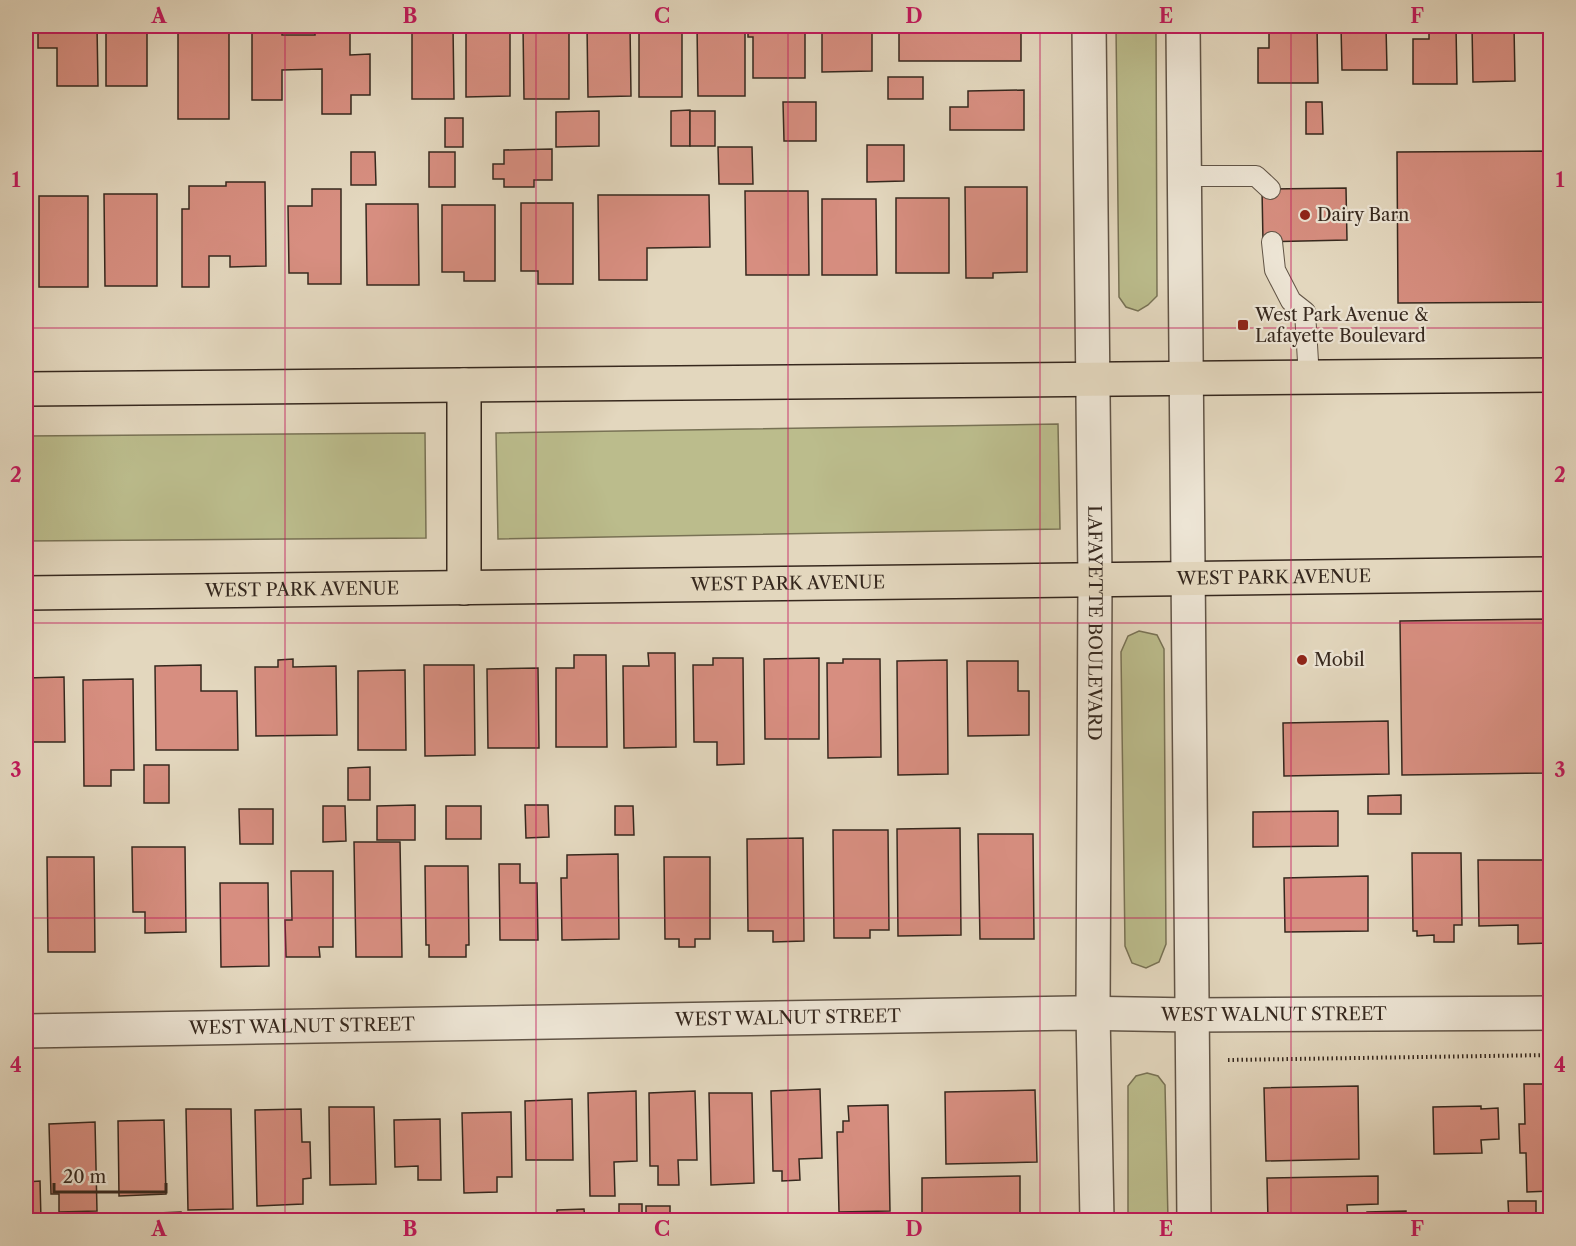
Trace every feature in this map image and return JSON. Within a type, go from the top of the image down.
[{"type":"highway","points":[[26,389],[1551,375]]},
{"type":"highway","points":[[464,385],[464,588]]},
{"type":"highway","name":"WEST PARK AVENUE","points":[[26,593],[1551,574]]},
{"type":"street","name":"LAFAYETTE BOULEVARD","points":[[1089,26],[1095,579],[1094,1013],[1097,1221]]},
{"type":"street","points":[[1183,26],[1194,1221]]},
{"type":"street","name":"WEST WALNUT STREET","points":[[26,1031],[1094,1013],[1193,1015],[1551,1013]]},
{"type":"lane","points":[[1184,176],[1256,176],[1270,189]]},
{"type":"lane","points":[[1272,242],[1275,270],[1291,301],[1305,312],[1309,378]]},
{"type":"green space","points":[[1116,26],[1156,26],[1157,296],[1138,311],[1126,307],[1119,297]]},
{"type":"green space","points":[[1058,424],[1060,529],[498,539],[496,433]]},
{"type":"green space","points":[[425,433],[426,538],[26,541],[26,436]]},
{"type":"green space","points":[[1139,631],[1157,635],[1164,649],[1166,944],[1159,962],[1146,968],[1132,963],[1125,946],[1121,652],[1128,636]]},
{"type":"green space","points":[[1147,1073],[1158,1076],[1165,1085],[1168,1220],[1128,1220],[1128,1086],[1136,1076]]},
{"type":"building","points":[[38,26],[97,26],[98,86],[57,86],[57,48],[38,48]]},
{"type":"building","points":[[106,26],[147,26],[147,86],[106,86]]},
{"type":"building","points":[[178,26],[229,26],[229,119],[178,119]]},
{"type":"building","points":[[252,26],[282,26],[282,35],[315,35],[315,26],[350,26],[350,55],[370,54],[370,95],[351,95],[351,114],[322,114],[322,69],[282,70],[282,100],[252,100]]},
{"type":"building","points":[[412,26],[453,26],[454,99],[412,99]]},
{"type":"building","points":[[466,26],[510,26],[510,96],[466,97]]},
{"type":"building","points":[[523,26],[569,26],[569,99],[524,99]]},
{"type":"building","points":[[587,26],[630,26],[631,96],[588,97]]},
{"type":"building","points":[[639,26],[682,26],[682,97],[639,97]]},
{"type":"building","points":[[697,26],[745,26],[745,96],[698,96]]},
{"type":"building","points":[[748,26],[805,26],[805,78],[753,78],[753,37],[748,37]]},
{"type":"building","points":[[822,26],[872,26],[872,71],[822,72]]},
{"type":"building","points":[[926,26],[1021,26],[1021,61],[899,61],[899,30],[926,30]]},
{"type":"building","points":[[1269,26],[1317,26],[1318,83],[1258,83],[1258,48],[1269,48]]},
{"type":"building","points":[[1341,26],[1386,26],[1387,70],[1342,70]]},
{"type":"building","points":[[1429,26],[1456,26],[1457,84],[1413,84],[1413,39],[1429,39]]},
{"type":"building","points":[[1472,26],[1514,26],[1515,81],[1473,82]]},
{"type":"building","points":[[1544,26],[1550,26],[1550,88],[1544,88]]},
{"type":"building","points":[[888,77],[923,77],[923,99],[888,99]]},
{"type":"building","points":[[1024,90],[1024,130],[950,130],[950,107],[968,107],[968,91]]},
{"type":"building","points":[[783,102],[816,102],[816,141],[784,141]]},
{"type":"building","points":[[1306,102],[1322,102],[1323,134],[1306,134]]},
{"type":"building","points":[[690,110],[690,146],[671,146],[671,111]]},
{"type":"building","points":[[599,111],[599,146],[556,147],[556,112]]},
{"type":"building","points":[[690,111],[715,111],[715,146],[690,146]]},
{"type":"building","points":[[445,118],[463,118],[463,147],[445,147]]},
{"type":"building","points":[[867,145],[904,145],[904,181],[867,182]]},
{"type":"building","points":[[718,147],[752,147],[753,184],[719,184]]},
{"type":"building","points":[[552,149],[552,180],[534,180],[534,187],[504,187],[504,179],[493,179],[493,164],[504,164],[504,150]]},
{"type":"building","points":[[1550,151],[1550,302],[1398,303],[1397,152]]},
{"type":"building","points":[[351,152],[375,152],[376,185],[351,185]]},
{"type":"building","points":[[429,152],[455,152],[455,187],[429,187]]},
{"type":"building","points":[[226,182],[265,182],[266,266],[230,267],[230,256],[209,256],[209,287],[182,287],[182,209],[189,209],[189,186],[226,186]]},
{"type":"building","points":[[965,187],[1027,187],[1027,272],[993,273],[993,278],[966,278]]},
{"type":"building","name":"Dairy Barn","points":[[1346,188],[1347,240],[1263,242],[1262,189]]},
{"type":"building","points":[[312,189],[341,189],[341,284],[308,284],[308,273],[289,273],[288,206],[312,206]]},
{"type":"building","points":[[745,191],[808,191],[809,275],[746,275]]},
{"type":"building","points":[[104,194],[157,194],[157,286],[105,286]]},
{"type":"building","points":[[598,195],[709,195],[710,247],[647,248],[647,280],[599,280]]},
{"type":"building","points":[[39,196],[88,196],[88,287],[39,287]]},
{"type":"building","points":[[896,198],[949,198],[949,273],[896,273]]},
{"type":"building","points":[[822,199],[876,199],[877,275],[822,275]]},
{"type":"building","points":[[521,203],[573,203],[573,284],[538,284],[538,271],[521,271]]},
{"type":"building","points":[[366,204],[418,204],[419,285],[367,285]]},
{"type":"building","points":[[442,205],[495,205],[495,281],[464,281],[464,272],[442,272]]},
{"type":"building","points":[[1550,619],[1550,773],[1402,775],[1400,621]]},
{"type":"building","points":[[648,653],[675,653],[676,747],[624,748],[623,666],[649,666]]},
{"type":"building","points":[[574,655],[606,655],[607,747],[556,747],[556,668],[574,668]]},
{"type":"building","points":[[713,658],[743,658],[744,764],[717,765],[717,742],[694,742],[693,665],[713,665]]},
{"type":"building","points":[[819,658],[819,739],[765,739],[764,659]]},
{"type":"building","points":[[293,659],[293,667],[336,666],[337,735],[256,736],[255,667],[278,667],[278,660]]},
{"type":"building","points":[[843,659],[880,659],[881,757],[828,758],[827,663],[843,663]]},
{"type":"building","points":[[947,660],[948,774],[898,775],[897,661]]},
{"type":"building","points":[[967,661],[1018,661],[1018,691],[1029,691],[1029,735],[968,736]]},
{"type":"building","points":[[201,665],[201,691],[237,691],[238,750],[156,750],[155,666]]},
{"type":"building","points":[[424,665],[474,665],[475,755],[425,756]]},
{"type":"building","points":[[538,668],[539,748],[488,748],[487,669]]},
{"type":"building","points":[[405,670],[406,750],[358,750],[358,671]]},
{"type":"building","points":[[64,677],[65,742],[26,742],[26,678]]},
{"type":"building","points":[[133,679],[134,770],[111,770],[111,786],[84,786],[83,680]]},
{"type":"building","points":[[1388,721],[1389,774],[1284,776],[1283,723]]},
{"type":"building","points":[[144,765],[169,765],[169,803],[144,803]]},
{"type":"building","points":[[370,767],[370,800],[348,800],[348,768]]},
{"type":"building","points":[[1401,795],[1401,814],[1368,814],[1368,796]]},
{"type":"building","points":[[415,805],[415,840],[377,840],[377,806]]},
{"type":"building","points":[[525,805],[548,805],[549,837],[526,838]]},
{"type":"building","points":[[323,806],[345,806],[346,841],[323,842]]},
{"type":"building","points":[[446,806],[481,806],[481,839],[446,839]]},
{"type":"building","points":[[615,806],[633,806],[634,835],[615,835]]},
{"type":"building","points":[[239,809],[273,809],[273,844],[240,844]]},
{"type":"building","points":[[1338,811],[1338,846],[1253,847],[1253,812]]},
{"type":"building","points":[[960,828],[961,935],[898,936],[897,829]]},
{"type":"building","points":[[833,830],[888,830],[889,930],[870,930],[870,938],[834,938]]},
{"type":"building","points":[[978,834],[1033,834],[1034,939],[980,939]]},
{"type":"building","points":[[803,838],[804,941],[773,942],[773,931],[748,931],[747,839]]},
{"type":"building","points":[[354,842],[400,842],[402,957],[356,957]]},
{"type":"building","points":[[26,845],[30,845],[31,946],[26,946]]},
{"type":"building","points":[[132,847],[185,847],[186,932],[145,933],[145,912],[133,912]]},
{"type":"building","points":[[1412,853],[1461,853],[1462,925],[1454,925],[1454,942],[1434,942],[1434,935],[1417,936],[1417,931],[1413,931]]},
{"type":"building","points":[[618,854],[619,939],[562,940],[561,878],[567,878],[567,855]]},
{"type":"building","points":[[47,857],[94,857],[95,952],[48,952]]},
{"type":"building","points":[[664,857],[710,857],[710,939],[695,939],[695,947],[679,947],[679,939],[665,939]]},
{"type":"building","points":[[1478,860],[1550,860],[1550,943],[1518,944],[1518,925],[1479,926]]},
{"type":"building","points":[[499,864],[520,864],[520,883],[537,883],[538,940],[500,940]]},
{"type":"building","points":[[425,866],[468,866],[469,945],[466,945],[466,957],[429,957],[429,945],[426,945]]},
{"type":"building","points":[[291,871],[333,871],[333,947],[319,947],[320,957],[286,957],[285,920],[292,920]]},
{"type":"building","points":[[1368,876],[1368,931],[1285,932],[1284,878]]},
{"type":"building","points":[[220,883],[268,883],[269,966],[221,967]]},
{"type":"building","points":[[1524,1084],[1550,1084],[1550,1191],[1527,1192],[1526,1153],[1520,1153],[1519,1124],[1525,1124]]},
{"type":"building","points":[[1358,1086],[1359,1159],[1266,1161],[1264,1088]]},
{"type":"building","points":[[820,1089],[822,1158],[799,1159],[800,1180],[782,1181],[782,1171],[773,1171],[771,1091]]},
{"type":"building","points":[[1035,1090],[1037,1162],[946,1164],[945,1092]]},
{"type":"building","points":[[636,1091],[637,1161],[614,1162],[615,1196],[590,1196],[588,1093]]},
{"type":"building","points":[[695,1091],[697,1160],[678,1160],[679,1185],[658,1185],[658,1166],[650,1166],[649,1093]]},
{"type":"building","points":[[709,1093],[752,1093],[754,1183],[711,1185]]},
{"type":"building","points":[[572,1099],[573,1160],[526,1160],[525,1101]]},
{"type":"building","points":[[888,1105],[890,1211],[839,1212],[837,1132],[843,1132],[843,1121],[849,1121],[848,1106]]},
{"type":"building","points":[[1481,1106],[1481,1109],[1498,1108],[1499,1139],[1481,1140],[1482,1153],[1434,1154],[1433,1107]]},
{"type":"building","points":[[329,1107],[374,1107],[376,1184],[330,1185]]},
{"type":"building","points":[[186,1109],[231,1109],[233,1209],[188,1210]]},
{"type":"building","points":[[301,1109],[302,1142],[310,1142],[311,1178],[303,1179],[303,1204],[257,1206],[255,1110]]},
{"type":"building","points":[[511,1112],[512,1177],[497,1177],[497,1192],[464,1193],[462,1113]]},
{"type":"building","points":[[440,1119],[441,1180],[418,1180],[418,1166],[395,1167],[394,1120]]},
{"type":"building","points":[[164,1120],[166,1194],[119,1196],[118,1121]]},
{"type":"building","points":[[95,1122],[97,1211],[59,1212],[59,1194],[51,1194],[49,1124]]},
{"type":"building","points":[[1020,1176],[1020,1220],[922,1220],[922,1178]]},
{"type":"building","points":[[1378,1176],[1378,1204],[1347,1205],[1348,1220],[1268,1220],[1267,1178]]},
{"type":"building","points":[[40,1181],[41,1220],[26,1220],[26,1182]]},
{"type":"building","points":[[1508,1201],[1536,1201],[1536,1220],[1509,1220]]},
{"type":"building","points":[[619,1204],[642,1204],[642,1220],[619,1220]]},
{"type":"building","points":[[646,1206],[670,1206],[670,1220],[646,1220]]},
{"type":"building","points":[[584,1209],[585,1220],[557,1220],[557,1210]]},
{"type":"building","points":[[1406,1211],[1406,1220],[1367,1220],[1367,1212]]},
{"type":"building","points":[[181,1212],[181,1220],[159,1220],[158,1213]]},
{"type":"place","name":"Dairy Barn","points":[[1305,215]]},
{"type":"place","name":"West Park Avenue & Lafayette Boulevard","points":[[1243,325]]},
{"type":"place","name":"Mobil","points":[[1302,660]]}]
